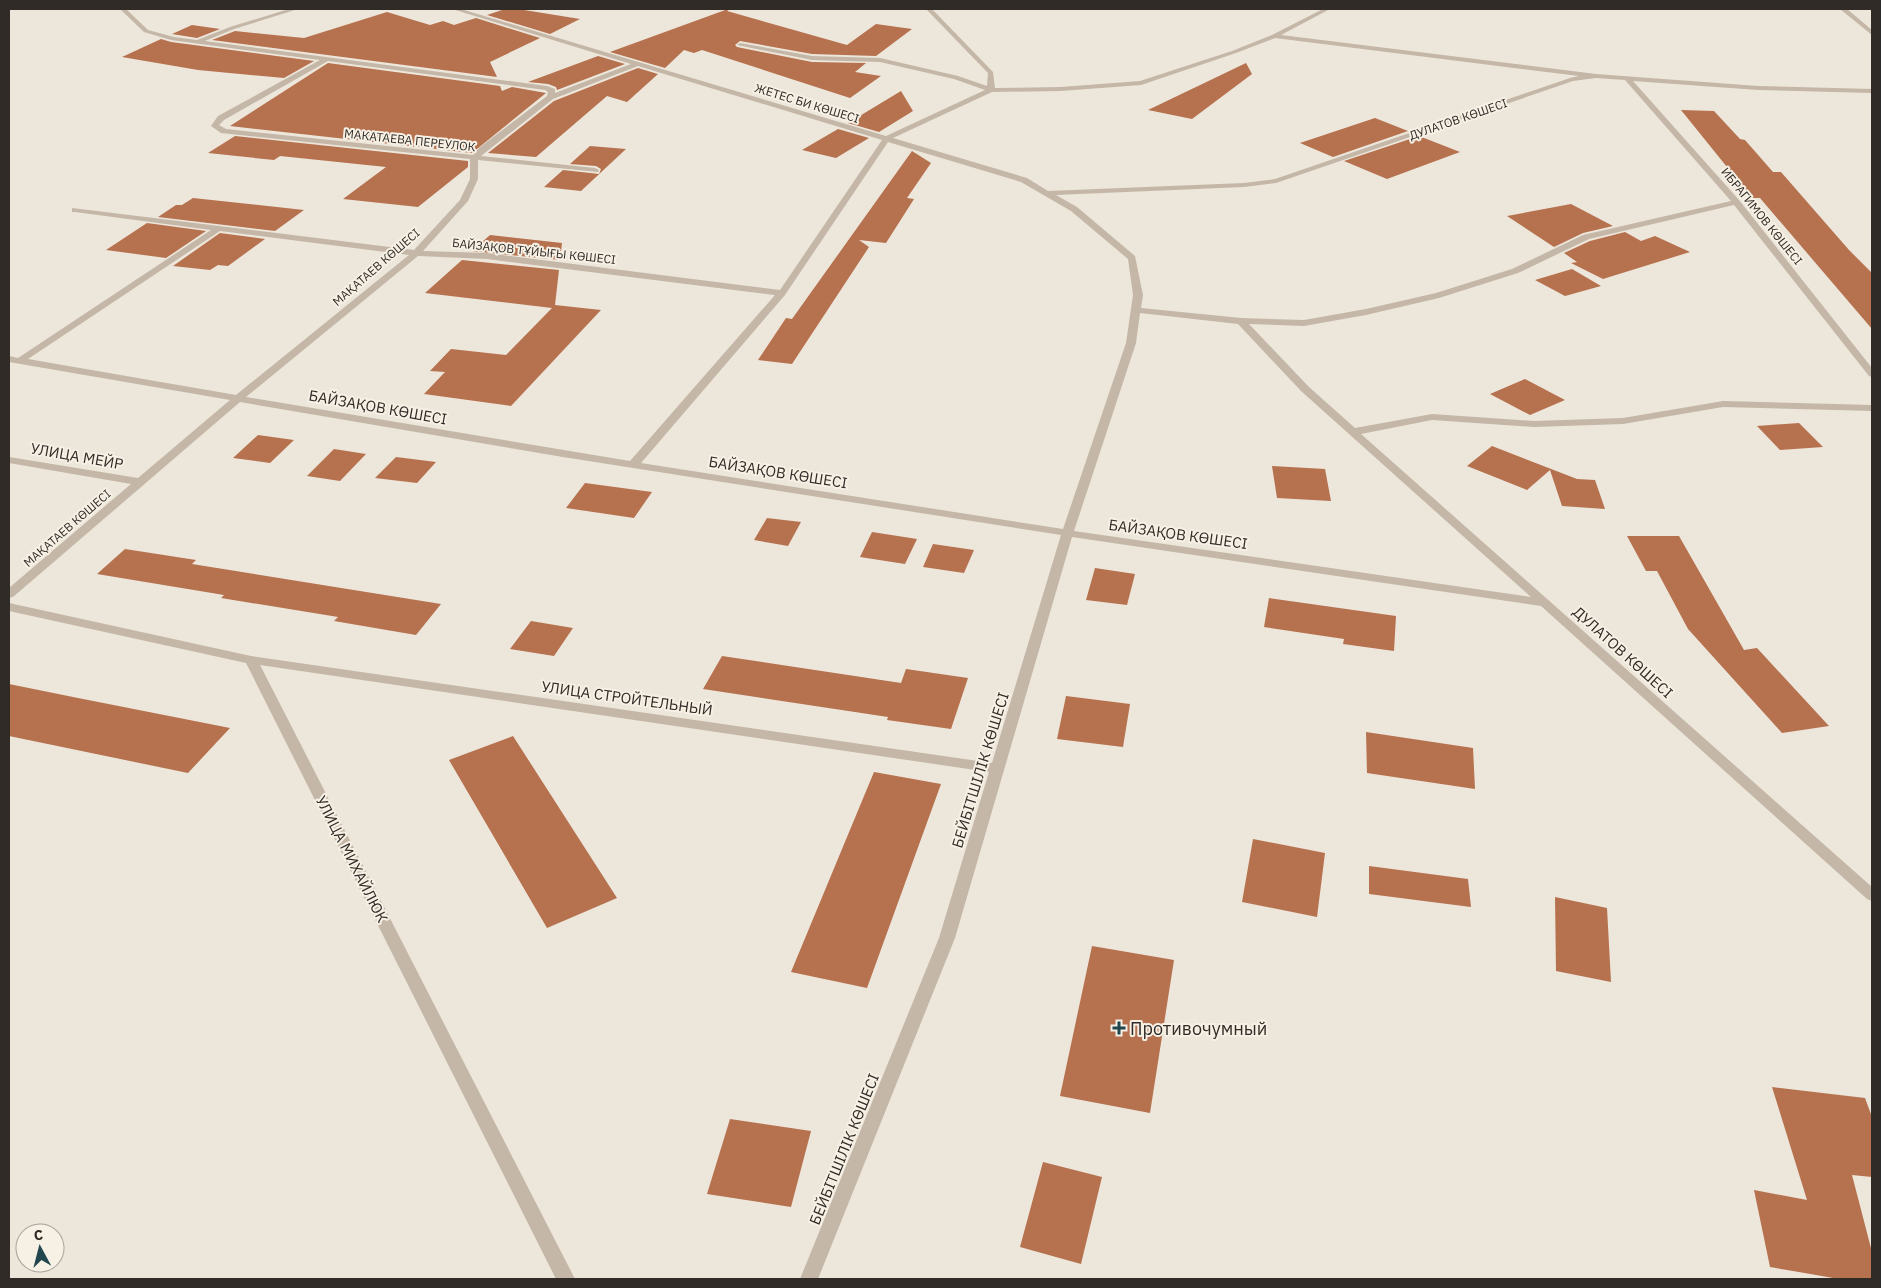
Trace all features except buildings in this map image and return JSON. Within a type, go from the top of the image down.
[{"type":"street","points":[[123,9],[146,31],[173,39],[546,88],[552,91],[550,97]]},
{"type":"street","points":[[198,42],[232,28],[294,9]]},
{"type":"street","name":"ЖЕТЕС БИ КӨШЕСІ","points":[[455,9],[1024,180],[1074,209],[1132,258]]},
{"type":"street","points":[[929,9],[991,74],[991,90]]},
{"type":"street","points":[[740,45],[812,58],[880,60],[956,77],[991,90],[1061,89],[1141,83],[1234,52],[1274,36],[1327,9]]},
{"type":"street","points":[[1843,9],[1872,34]]},
{"type":"street","points":[[1274,36],[1596,76]]},
{"type":"street","name":"МАКАТАЕВА ПЕРЕУЛОК","points":[[327,59],[221,118],[215,126],[224,131],[474,159],[595,170]]},
{"type":"street","points":[[474,159],[483,149],[550,97],[638,64]]},
{"type":"street","name":"ДУЛАТОВ КӨШЕСІ","points":[[1047,193],[1276,181],[1572,79],[1596,76],[1758,88],[1872,91]]},
{"type":"street","name":"ИБРАГИМОВ КӨШЕСІ","points":[[1626,78],[1736,202],[1872,374]]},
{"type":"street","points":[[633,465],[782,293],[886,139],[991,90]]},
{"type":"street","name":"МАҚАТАЕВ КӨШЕСІ","points":[[9,594],[238,398],[416,253],[464,201],[474,179],[474,159]]},
{"type":"street","points":[[1136,310],[1241,321],[1304,323],[1366,312],[1430,297],[1515,271],[1586,237],[1736,202]]},
{"type":"street","name":"БАЙЗАҚОВ ТҰЙЫҒЫ КӨШЕСІ","points":[[74,210],[416,253],[487,256],[782,293]]},
{"type":"street","points":[[14,360],[219,228]]},
{"type":"street","name":"БЕЙБІТШІЛІК КӨШЕСІ","points":[[809,1279],[947,938],[1067,532],[1132,343],[1138,295],[1132,258]]},
{"type":"street","name":"ДУЛАТОВ КӨШЕСІ","points":[[1241,321],[1306,389],[1353,432],[1872,895]]},
{"type":"street","name":"БАЙЗАҚОВ КӨШЕСІ","points":[[14,360],[633,465],[1544,603]]},
{"type":"street","points":[[1353,432],[1432,417],[1534,424],[1623,420],[1723,404],[1872,408]]},
{"type":"street","name":"УЛИЦА МЕЙР","points":[[9,460],[140,482]]},
{"type":"street","points":[[9,607],[251,660]]},
{"type":"street","name":"УЛИЦА СТРОЙТЕЛЬНЫЙ","points":[[251,660],[997,768]]},
{"type":"street","name":"УЛИЦА МИХАЙЛЮК","points":[[251,660],[566,1279]]},
{"type":"place","name":"Противочумный","points":[[1119,1028]]}]
